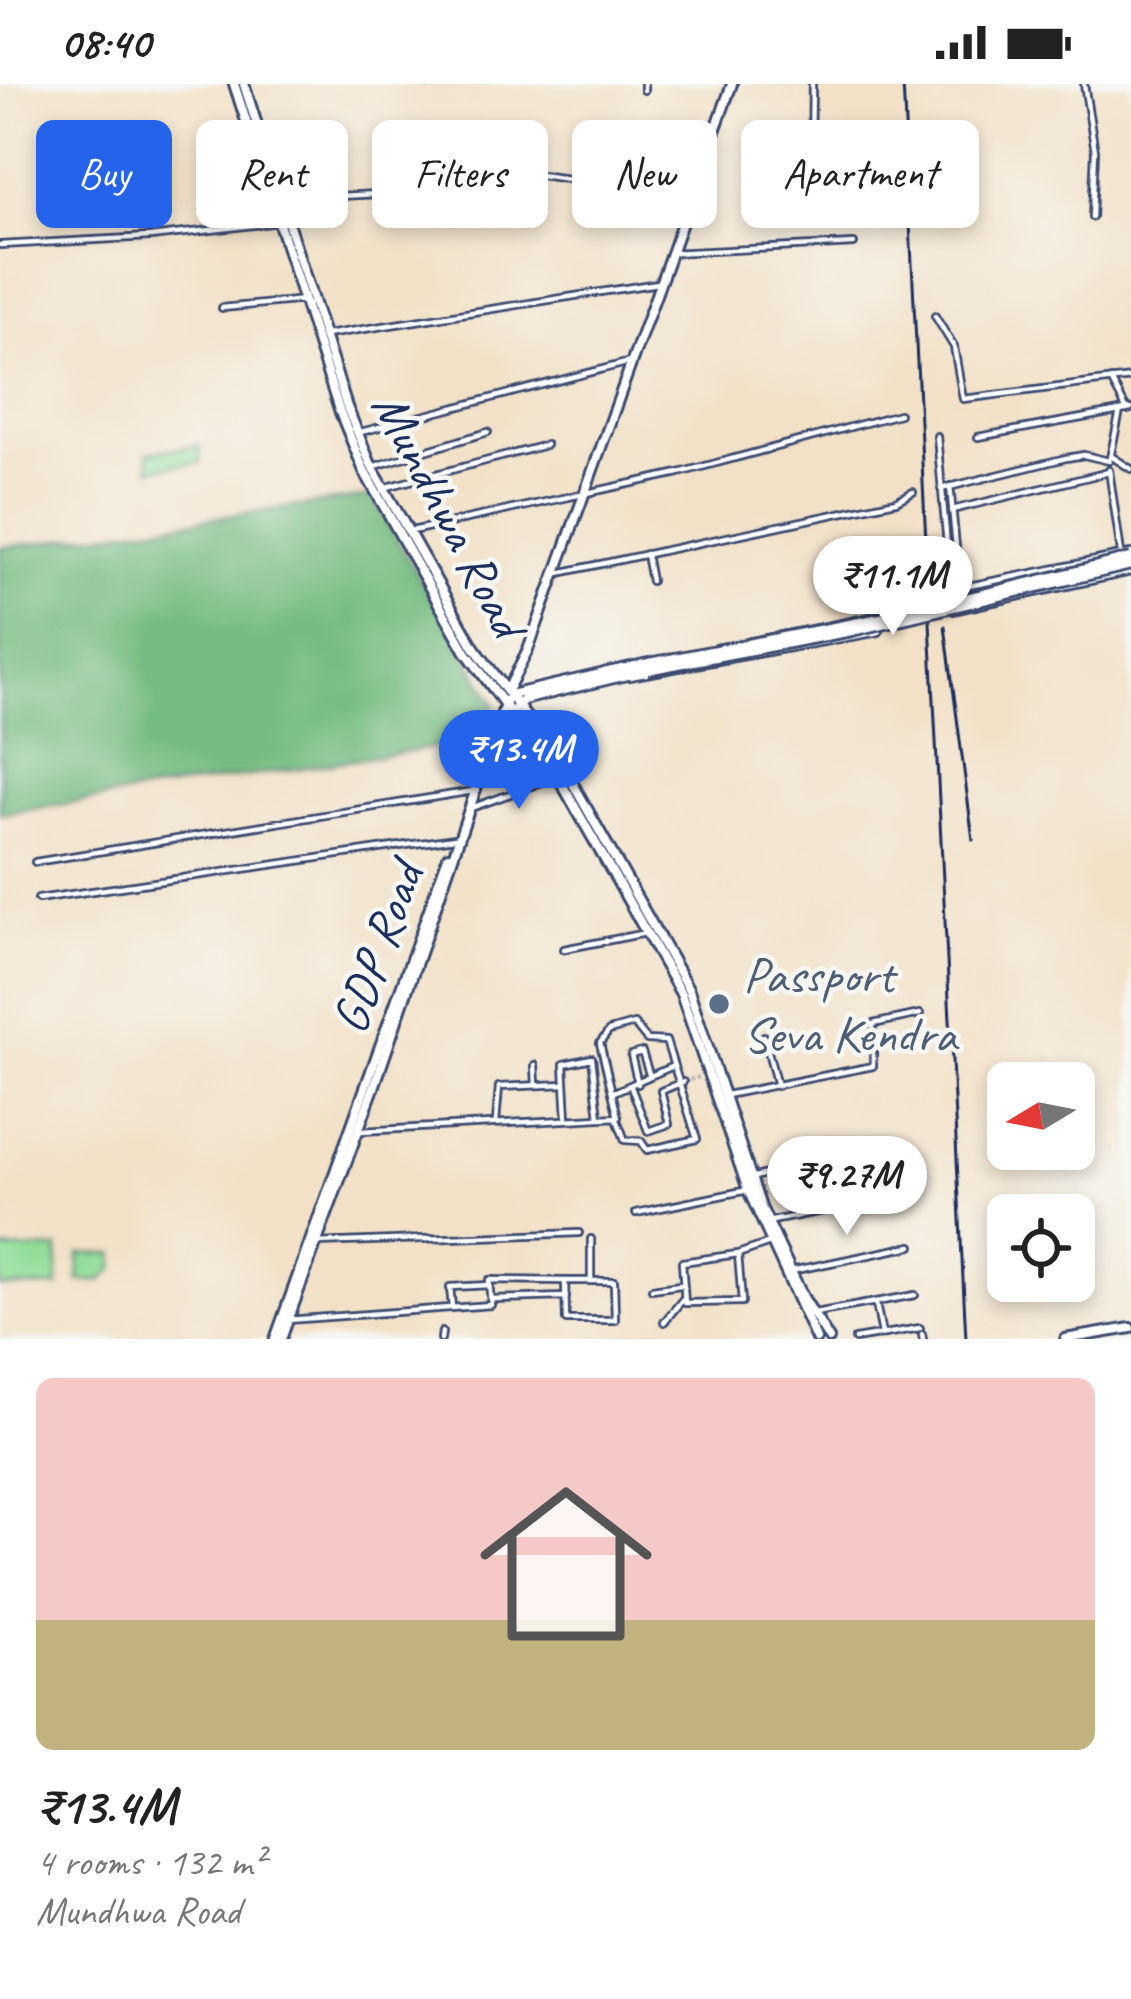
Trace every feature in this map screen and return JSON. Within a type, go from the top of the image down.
[{"type":"main road","name":"Mundhwa Road","points":[[234,84],[247,120]]},
{"type":"main road","name":"Mundhwa Road","points":[[244,84],[256,120]]},
{"type":"main road","points":[[717,125],[732,84]]},
{"type":"main road","name":"Mundhwa Road","points":[[287,228],[339,410],[445,618],[563,766],[646,933],[685,992],[710,1074],[722,1096],[748,1190],[814,1338]]},
{"type":"main road","name":"Mundhwa Road","points":[[288,228],[371,472],[453,613],[590,824],[685,992],[767,1222],[828,1338]]},
{"type":"main road","points":[[510,701],[679,228]]},
{"type":"main road","points":[[510,701],[599,674],[852,631],[1129,561]]},
{"type":"main road","points":[[510,701],[646,667]]},
{"type":"main road","name":"GDP Road","points":[[278,1339],[442,861],[449,855],[510,701]]},
{"type":"main road","points":[[278,1339],[353,1130]]},
{"type":"main road","points":[[1064,1339],[1127,1332]]},
{"type":"street","points":[[428,84],[440,84]]},
{"type":"street","points":[[812,84],[812,120]]},
{"type":"street","points":[[1084,84],[1095,151],[1092,217]]},
{"type":"street","points":[[0,245],[202,228]]},
{"type":"street","points":[[670,253],[854,244]]},
{"type":"street","points":[[326,335],[658,283]]},
{"type":"street","points":[[222,308],[305,300]]},
{"type":"street","points":[[935,316],[951,340],[963,399],[1131,378]]},
{"type":"street","points":[[357,433],[630,362]]},
{"type":"street","points":[[1111,380],[1126,410],[1109,472],[1129,561]]},
{"type":"street","points":[[978,437],[1126,410]]},
{"type":"street","points":[[407,532],[582,494],[899,414]]},
{"type":"street","points":[[371,472],[488,432]]},
{"type":"street","points":[[937,436],[949,590],[956,611],[1129,561]]},
{"type":"street","points":[[383,488],[546,445]]},
{"type":"street","points":[[941,489],[1084,454],[1110,458],[1131,469]]},
{"type":"street","points":[[952,510],[1109,472]]},
{"type":"street","points":[[950,486],[960,587]]},
{"type":"street","points":[[554,574],[896,501],[913,492]]},
{"type":"street","points":[[646,554],[651,581]]},
{"type":"street","points":[[949,590],[1129,561]]},
{"type":"street","points":[[599,674],[616,664],[880,615],[879,632],[618,677]]},
{"type":"street","points":[[466,810],[558,777]]},
{"type":"street","points":[[35,862],[473,791]]},
{"type":"street","points":[[38,898],[455,838]]},
{"type":"street","points":[[564,949],[646,933]]},
{"type":"street","points":[[722,1096],[873,1066],[873,1024],[920,1014]]},
{"type":"street","points":[[634,1024],[647,1040],[662,1037],[673,1066],[697,1139],[647,1150],[641,1141],[625,1140],[600,1047],[609,1031],[634,1024]]},
{"type":"street","points":[[764,1036],[777,1087]]},
{"type":"street","points":[[649,1074],[641,1052],[631,1055],[646,1130],[668,1126]]},
{"type":"street","points":[[567,1119],[566,1061],[594,1061],[599,1118]]},
{"type":"street","points":[[535,1065],[536,1085]]},
{"type":"street","points":[[614,1092],[673,1066]]},
{"type":"street","points":[[698,1078],[710,1074]]},
{"type":"street","points":[[673,1145],[661,1091],[681,1083]]},
{"type":"street","points":[[496,1123],[497,1089],[565,1084]]},
{"type":"street","points":[[353,1130],[616,1117]]},
{"type":"street","points":[[750,1178],[868,1150]]},
{"type":"street","points":[[636,1213],[748,1190]]},
{"type":"street","points":[[767,1222],[902,1195]]},
{"type":"street","points":[[316,1243],[579,1233]]},
{"type":"street","points":[[591,1239],[591,1281]]},
{"type":"street","points":[[738,1254],[742,1302],[696,1306],[683,1299],[682,1262],[738,1254],[770,1243]]},
{"type":"street","points":[[791,1270],[912,1246]]},
{"type":"street","points":[[287,1320],[491,1305],[490,1280],[614,1280],[614,1320],[566,1320],[565,1282]]},
{"type":"street","points":[[452,1306],[451,1287],[490,1285]]},
{"type":"street","points":[[652,1288],[680,1285]]},
{"type":"street","points":[[812,1313],[915,1295]]},
{"type":"street","points":[[490,1299],[566,1297]]},
{"type":"street","points":[[664,1322],[683,1299]]},
{"type":"street","points":[[876,1302],[882,1334]]},
{"type":"street","points":[[855,1339],[921,1334]]},
{"type":"green space","points":[[199,446],[201,462],[150,469],[148,452]]},
{"type":"green space","points":[[371,496],[495,704],[484,740],[0,814],[0,548]]},
{"type":"green space","points":[[58,1249],[58,1287],[0,1287],[0,1250]]},
{"type":"green space","points":[[114,1253],[114,1269],[101,1281],[79,1281],[79,1254]]},
{"type":"tunnel","points":[[683,1082],[699,1077]]},
{"type":"railway","points":[[903,84],[966,1339]]},
{"type":"railway","points":[[945,626],[973,840]]},
{"type":"place","name":"Passport Seva Kendra","points":[[719,1004]]}]
